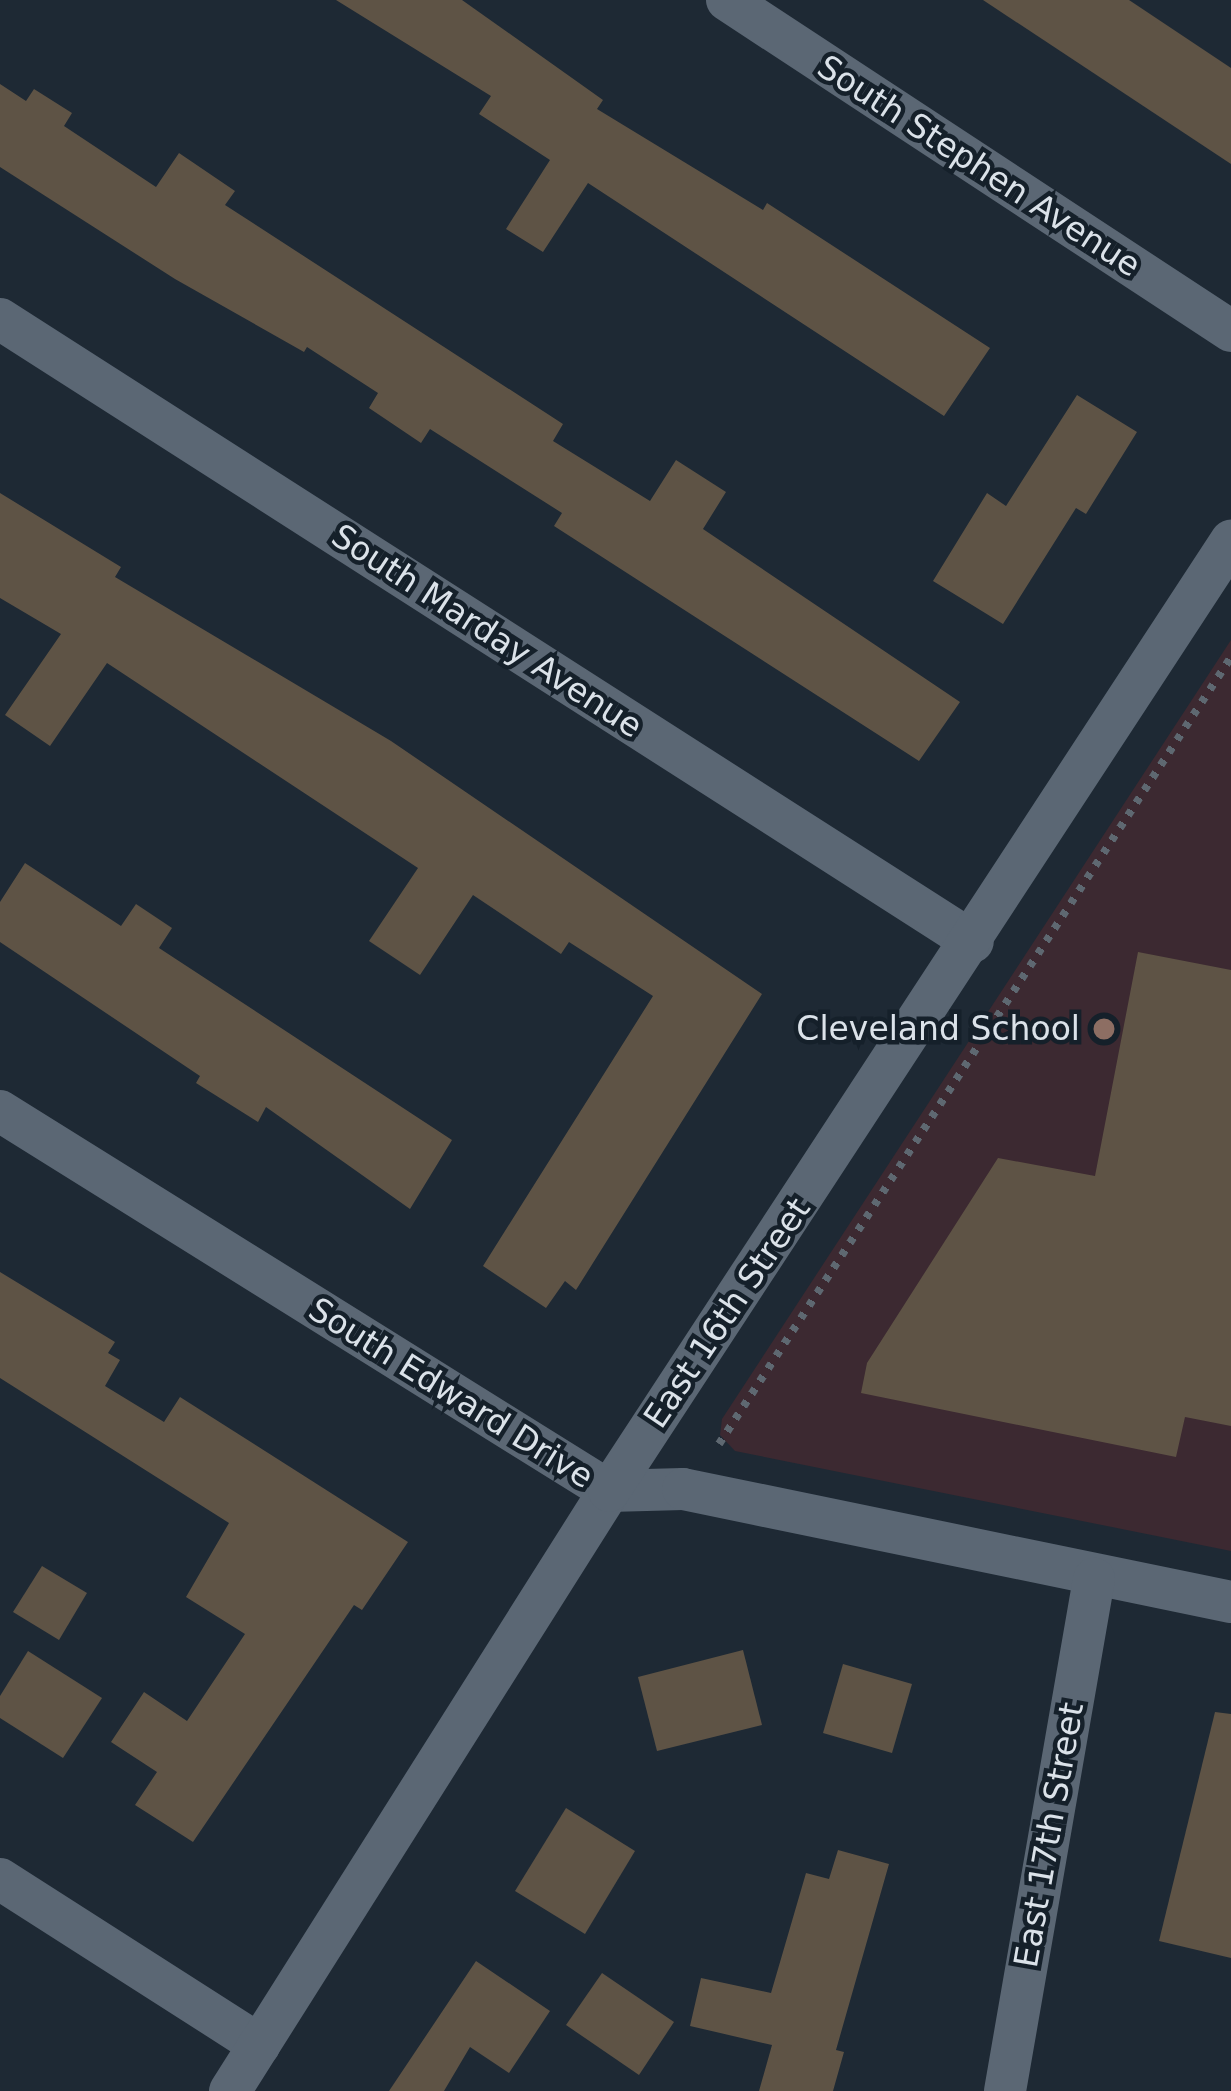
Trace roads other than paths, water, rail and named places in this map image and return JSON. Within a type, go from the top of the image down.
[{"type":"street","name":"South Stephen Avenue","points":[[727,0],[1231,332]]},
{"type":"street","name":"South Marday Avenue","points":[[0,319],[974,942]]},
{"type":"street","name":"East 16th Street","points":[[230,2091],[609,1491],[974,942],[1231,541]]},
{"type":"street","name":"South Edward Drive","points":[[0,1112],[609,1491],[683,1489],[1094,1579],[1231,1602]]},
{"type":"street","name":"East 17th Street","points":[[1004,2091],[1094,1579]]},
{"type":"street","points":[[0,1879],[260,2045]]},
{"type":"place","name":"Cleveland School","points":[[1104,1029]]}]
